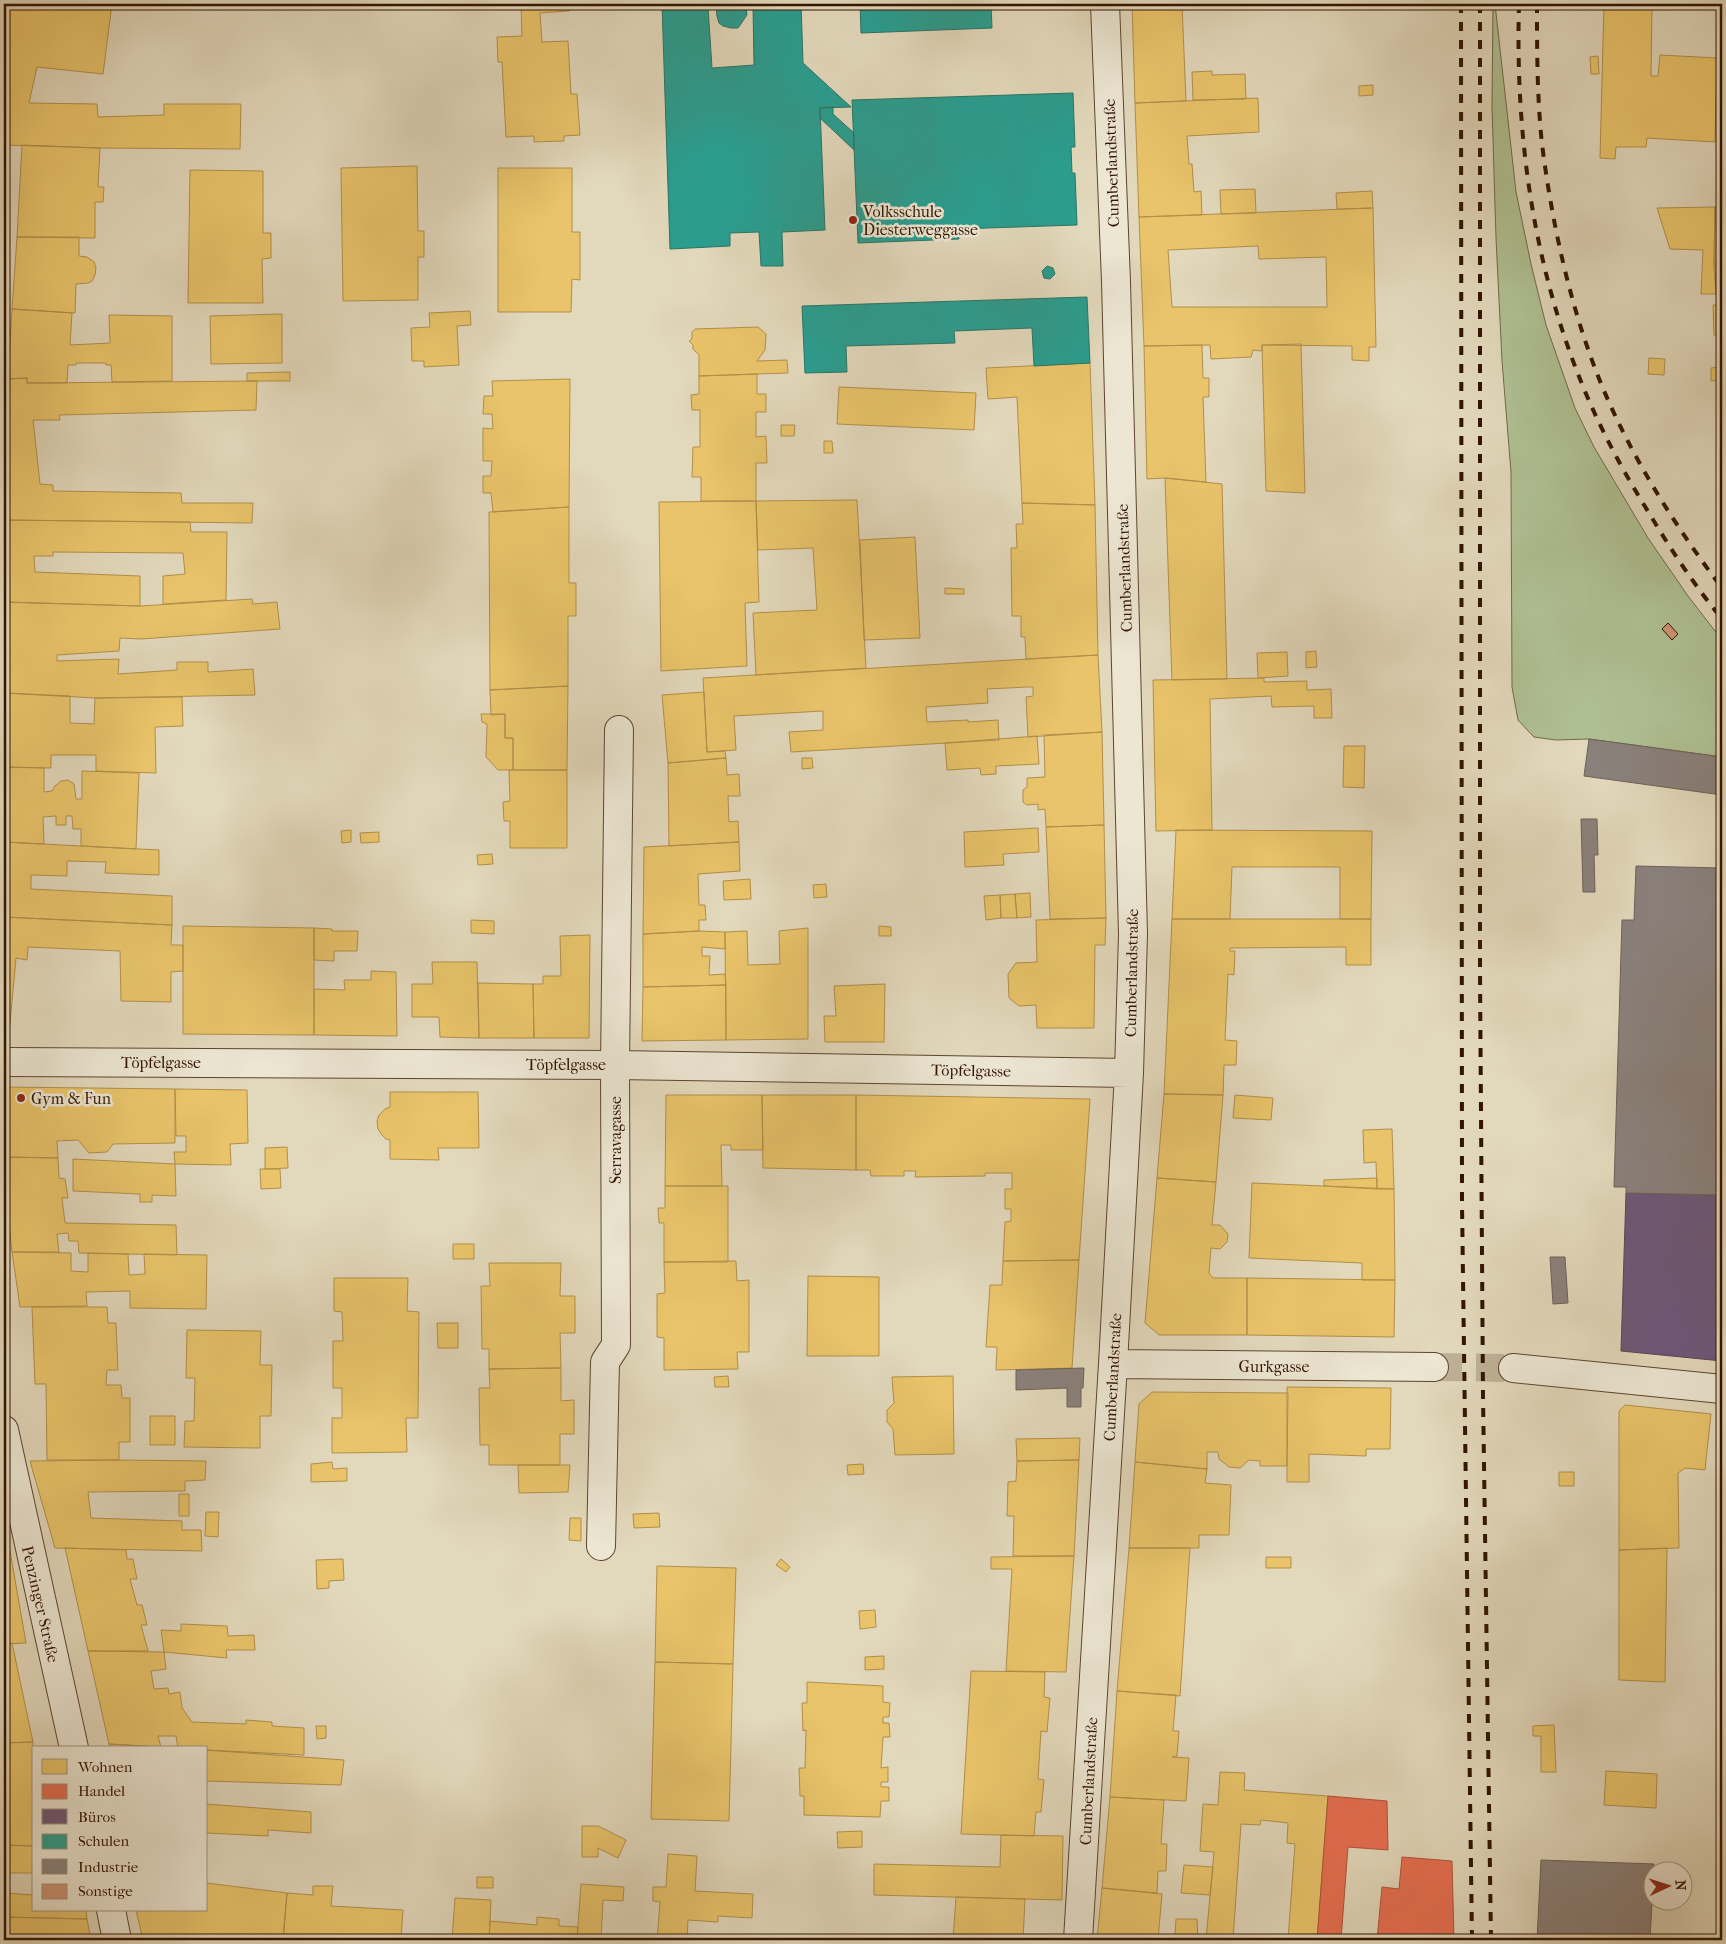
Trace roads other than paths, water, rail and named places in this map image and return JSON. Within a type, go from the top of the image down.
[{"type":"street","name":"Cumberlandstraße","points":[[1078,1940],[1129,1073],[1133,934],[1116,282],[1105,4]]},
{"type":"street","name":"Serravagasse","points":[[601,1546],[605,1362],[616,1344],[615,1065],[619,730]]},
{"type":"street","name":"Töpfelgasse","points":[[4,1062],[615,1065],[1129,1073]]},
{"type":"street","name":"Gurkgasse","points":[[1113,1364],[1434,1367]]},
{"type":"street","points":[[1513,1368],[1722,1389]]},
{"type":"street","name":"Penzinger Straße","points":[[4,1430],[74,1746]]},
{"type":"street","points":[[110,1912],[117,1940]]},
{"type":"tunnel","points":[[1434,1367],[1513,1368]]},
{"type":"railway","points":[[1461,4],[1462,1203],[1472,1940]]},
{"type":"railway","points":[[1480,4],[1480,972],[1483,1396],[1491,1940]]},
{"type":"railway","points":[[1519,4],[1520,104],[1525,154],[1541,253],[1553,301],[1587,396],[1608,441],[1640,499],[1675,554],[1702,594],[1722,619]]},
{"type":"railway","points":[[1537,4],[1538,91],[1546,174],[1564,267],[1581,328],[1602,386],[1641,465],[1671,516],[1722,588]]},
{"type":"place","name":"Volksschule Diesterweggasse","points":[[853,220]]},
{"type":"place","name":"Gym & Fun","points":[[21,1098]]}]
